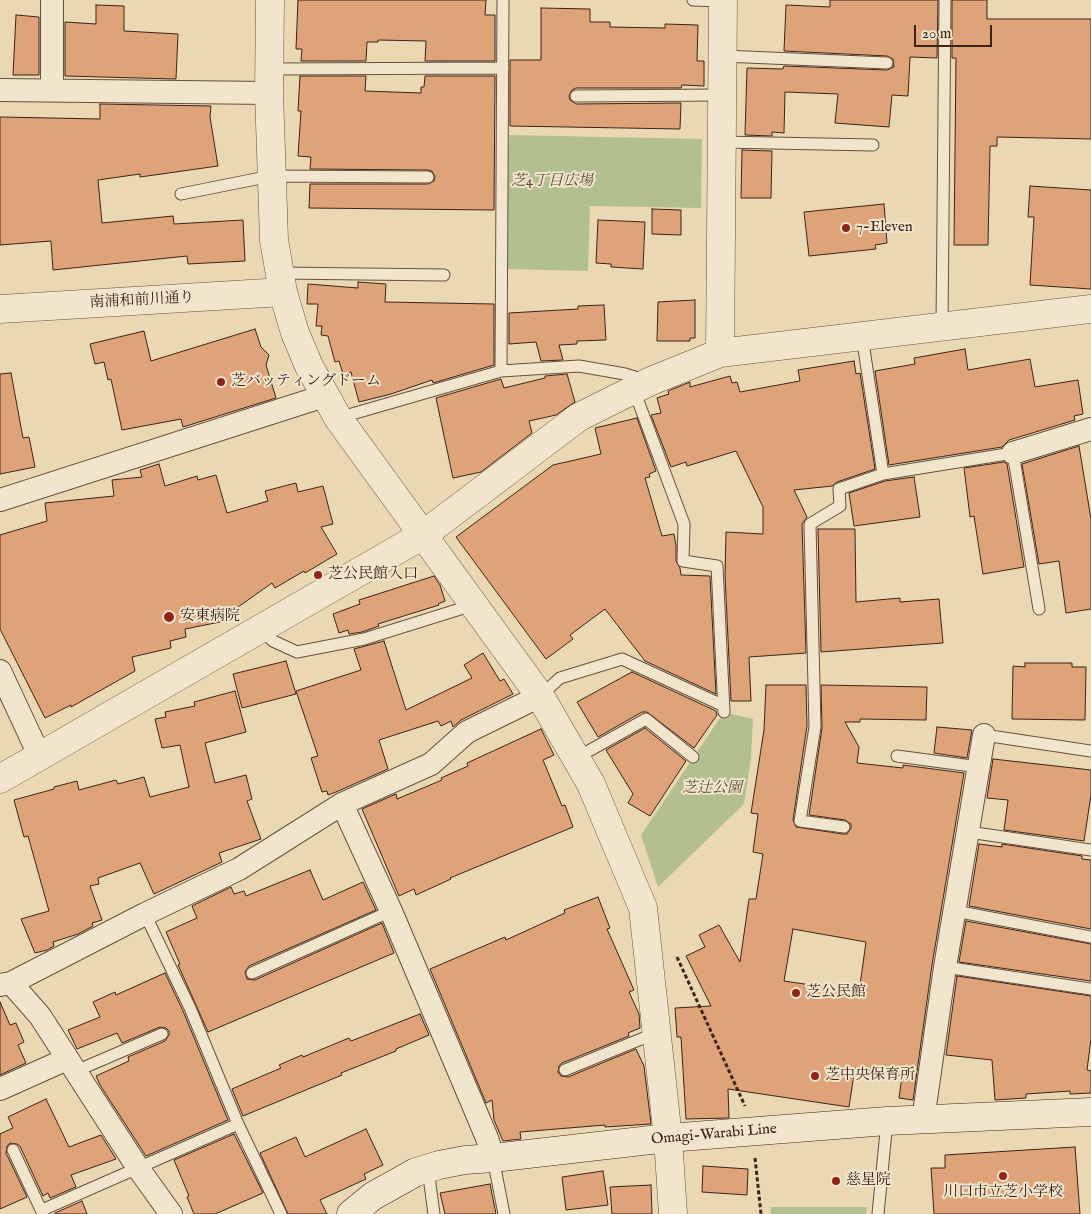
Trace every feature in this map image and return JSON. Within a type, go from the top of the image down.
[{"type":"street","points":[[52,0],[52,90]]},
{"type":"street","points":[[270,0],[269,81],[274,240],[281,283],[295,333],[309,366],[331,407],[540,696],[591,784],[643,908],[668,1138],[673,1214]]},
{"type":"street","points":[[720,352],[723,0]]},
{"type":"street","points":[[0,90],[52,90],[269,81]]},
{"type":"street","name":"南浦和前川通り","points":[[0,310],[281,283]]},
{"type":"street","points":[[0,779],[423,535],[579,416],[643,385],[720,352],[1091,309]]},
{"type":"street","points":[[0,500],[331,407]]},
{"type":"street","points":[[1014,453],[1091,429]]},
{"type":"street","points":[[3,681],[40,756]]},
{"type":"street","points":[[171,1214],[138,1168],[40,1016],[6,984],[239,869],[342,804],[432,764],[468,732],[540,696]]},
{"type":"street","points":[[924,1120],[946,967],[984,735]]},
{"type":"street","points":[[342,804],[391,911],[487,1138],[493,1158]]},
{"type":"street","points":[[0,1089],[71,1065]]},
{"type":"street","name":"Omagi-Warabi Line","points":[[351,1214],[372,1196],[391,1185],[428,1168],[465,1160],[668,1138],[887,1121],[1091,1112]]},
{"type":"lane","points":[[501,372],[503,0]]},
{"type":"lane","points":[[693,0],[723,0]]},
{"type":"lane","points":[[942,327],[945,0]]},
{"type":"lane","points":[[723,56],[887,63]]},
{"type":"lane","points":[[269,81],[502,68]]},
{"type":"lane","points":[[576,96],[723,95]]},
{"type":"lane","points":[[722,142],[873,145]]},
{"type":"lane","points":[[180,194],[271,176],[428,177]]},
{"type":"lane","points":[[281,283],[444,274]]},
{"type":"lane","points":[[862,336],[883,474]]},
{"type":"lane","points":[[331,407],[501,372],[578,366],[625,374],[643,385],[684,524],[683,562],[717,566],[723,708],[622,659],[560,678],[540,696]]},
{"type":"lane","points":[[844,827],[800,821],[815,727],[810,524],[840,506],[839,489],[883,474],[1014,453],[1039,609]]},
{"type":"lane","points":[[260,629],[273,641],[297,652],[364,639],[475,605]]},
{"type":"lane","points":[[576,758],[646,719],[693,757]]},
{"type":"lane","points":[[984,735],[1091,751]]},
{"type":"lane","points":[[897,756],[980,767]]},
{"type":"lane","points":[[969,832],[1091,850]]},
{"type":"lane","points":[[252,973],[391,911]]},
{"type":"lane","points":[[955,911],[1091,937]]},
{"type":"lane","points":[[145,914],[190,1008],[238,1124],[281,1214]]},
{"type":"lane","points":[[946,967],[1091,989]]},
{"type":"lane","points":[[565,1070],[656,1033]]},
{"type":"lane","points":[[71,1065],[162,1034]]},
{"type":"lane","points":[[878,1214],[887,1121]]},
{"type":"lane","points":[[12,1150],[42,1212],[238,1124]]},
{"type":"lane","points":[[493,1158],[504,1214]]},
{"type":"lane","points":[[428,1168],[434,1214]]},
{"type":"path","points":[[674,949],[750,1117],[761,1214]]},
{"type":"green space","name":"芝4丁目広場","points":[[509,135],[702,139],[701,208],[590,206],[588,271],[506,269]]},
{"type":"green space","name":"芝辻公園","points":[[724,712],[753,719],[751,758],[744,804],[658,887],[641,835]]},
{"type":"green space","points":[[771,1207],[867,1207],[866,1214],[771,1214]]},
{"type":"building","points":[[298,0],[486,0],[485,15],[495,15],[495,61],[425,61],[426,41],[378,40],[378,42],[367,42],[366,61],[301,61],[302,49],[296,49]]},
{"type":"building","points":[[830,0],[938,0],[937,58],[910,57],[908,96],[892,95],[889,127],[835,123],[838,94],[785,92],[784,133],[772,132],[772,136],[745,135],[747,68],[783,69],[784,66],[887,70],[894,67],[893,59],[887,56],[784,51],[786,5],[830,7]]},
{"type":"building","points":[[952,0],[987,0],[987,19],[1091,19],[1091,139],[997,137],[997,146],[990,146],[988,245],[954,245],[956,58],[952,58]]},
{"type":"building","points":[[96,5],[124,6],[124,31],[178,34],[176,79],[65,76],[65,22],[96,24]]},
{"type":"building","points":[[541,8],[590,9],[590,22],[610,22],[610,27],[665,28],[665,24],[698,25],[697,61],[704,61],[704,86],[682,85],[681,88],[576,88],[572,90],[569,96],[570,100],[576,104],[681,103],[680,129],[510,126],[510,60],[541,60]]},
{"type":"building","points":[[16,15],[39,17],[39,75],[13,75]]},
{"type":"building","points":[[300,76],[366,76],[365,91],[421,93],[421,87],[424,87],[425,76],[495,76],[494,210],[309,208],[310,184],[428,184],[434,181],[435,177],[432,171],[428,170],[310,169],[311,157],[298,156],[301,111],[298,111]]},
{"type":"building","points":[[100,104],[211,106],[210,117],[218,166],[140,177],[140,174],[98,180],[102,223],[173,216],[174,224],[243,220],[245,261],[188,264],[187,256],[53,270],[51,241],[0,245],[0,117],[100,119]]},
{"type":"building","points":[[742,150],[772,151],[771,198],[741,198]]},
{"type":"building","points":[[1030,186],[1091,190],[1091,289],[1030,285],[1034,217],[1028,217]]},
{"type":"building","name":"7-Eleven","points":[[884,204],[887,243],[875,245],[876,249],[809,256],[804,212]]},
{"type":"building","points":[[652,209],[681,210],[681,235],[652,234]]},
{"type":"building","points":[[598,220],[645,222],[643,269],[611,267],[611,264],[596,263]]},
{"type":"building","points":[[358,282],[386,284],[385,302],[494,304],[494,365],[433,383],[432,380],[391,394],[359,402],[351,372],[343,374],[339,361],[335,362],[328,336],[321,335],[322,326],[316,326],[318,304],[307,304],[308,284],[358,288]]},
{"type":"building","points":[[695,300],[695,338],[690,338],[690,341],[657,341],[658,302]]},
{"type":"building","points":[[604,305],[606,340],[577,341],[577,344],[559,345],[563,360],[541,361],[536,342],[509,344],[509,313],[578,309],[578,306]]},
{"type":"building","points":[[255,329],[261,347],[269,355],[266,365],[276,398],[183,427],[181,419],[122,430],[111,379],[108,380],[104,362],[95,364],[90,344],[144,331],[151,361]]},
{"type":"building","points":[[965,349],[968,370],[1030,359],[1035,387],[1078,380],[1083,414],[1074,416],[1075,420],[1009,440],[1002,447],[889,465],[875,371],[915,364],[914,358]]},
{"type":"building","points":[[854,361],[856,374],[860,373],[875,469],[837,482],[832,486],[794,490],[807,517],[802,524],[806,653],[749,657],[751,701],[731,701],[725,576],[726,532],[763,534],[763,507],[736,451],[687,466],[686,462],[671,467],[651,415],[661,413],[657,398],[669,394],[668,391],[690,382],[690,387],[730,376],[732,383],[737,382],[740,392],[800,381],[798,370]]},
{"type":"building","points":[[11,373],[23,438],[29,437],[35,467],[0,474],[0,374]]},
{"type":"building","points":[[567,374],[575,402],[556,415],[529,421],[532,433],[481,472],[453,478],[436,398],[501,379],[504,388],[545,378],[545,376]]},
{"type":"building","points":[[637,418],[656,471],[649,474],[650,477],[645,478],[662,536],[674,534],[676,561],[681,575],[710,576],[716,694],[645,661],[605,609],[570,635],[573,639],[546,659],[456,537],[553,465],[601,454],[595,428]]},
{"type":"building","points":[[1079,446],[1091,519],[1091,609],[1066,613],[1059,561],[1039,564],[1022,464]]},
{"type":"building","points":[[1004,462],[1007,464],[1024,567],[983,574],[974,516],[970,517],[964,468]]},
{"type":"building","points":[[159,464],[165,486],[197,476],[198,480],[216,475],[227,513],[268,501],[265,491],[296,483],[298,492],[323,486],[333,524],[321,527],[337,554],[275,588],[272,583],[231,612],[233,615],[220,622],[185,629],[186,637],[170,641],[171,648],[132,657],[135,671],[71,707],[71,705],[45,718],[0,629],[0,535],[47,521],[45,503],[114,496],[112,480],[142,477],[140,470]]},
{"type":"building","points":[[914,477],[920,517],[854,526],[849,493],[885,481]]},
{"type":"building","points":[[818,529],[855,529],[856,602],[900,598],[900,602],[939,599],[943,643],[821,652]]},
{"type":"building","points":[[434,576],[440,585],[445,601],[439,605],[378,624],[379,626],[362,632],[349,634],[348,630],[339,633],[333,614],[360,604],[359,600]]},
{"type":"building","points":[[384,641],[406,710],[472,678],[464,665],[483,653],[500,681],[504,679],[513,694],[461,720],[453,727],[451,721],[441,726],[438,721],[379,740],[388,769],[328,795],[327,791],[322,792],[311,758],[318,756],[296,691],[361,670],[354,649]]},
{"type":"building","points":[[286,661],[296,694],[242,708],[233,674]]},
{"type":"building","points":[[1025,663],[1072,663],[1072,667],[1086,667],[1085,720],[1012,719],[1013,666],[1025,667]]},
{"type":"building","points":[[632,672],[716,711],[717,715],[694,748],[647,712],[642,712],[598,737],[577,702]]},
{"type":"building","points":[[766,685],[806,685],[807,726],[793,820],[796,827],[843,834],[847,834],[851,828],[851,824],[845,820],[809,815],[822,728],[821,685],[927,687],[926,720],[860,719],[860,722],[845,722],[859,747],[857,763],[903,768],[903,765],[964,773],[932,965],[913,1100],[899,1098],[902,1076],[855,1068],[849,1107],[728,1089],[729,1118],[686,1119],[681,1037],[677,1037],[675,1008],[711,1006],[686,956],[705,947],[699,935],[719,925],[740,962],[749,899],[756,899],[763,854],[753,852],[758,814],[751,813],[764,730]],"holes":[[[793,929],[866,942],[859,992],[784,981]]]},
{"type":"building","points":[[235,691],[246,732],[205,743],[215,783],[246,775],[252,799],[247,801],[261,839],[219,853],[222,862],[154,894],[140,863],[98,878],[99,884],[90,886],[102,920],[92,923],[93,926],[78,934],[53,942],[54,946],[47,950],[35,953],[21,919],[49,911],[28,836],[24,837],[14,800],[77,781],[79,790],[116,780],[118,784],[144,777],[150,797],[189,787],[180,745],[162,748],[155,719],[166,717],[165,712],[195,706],[194,702]]},
{"type":"building","points":[[937,727],[972,730],[967,758],[934,753]]},
{"type":"building","points":[[645,728],[686,761],[650,816],[628,803],[633,794],[606,750]]},
{"type":"building","points":[[541,729],[554,755],[543,760],[562,806],[565,805],[573,827],[450,878],[416,895],[414,889],[399,896],[362,809],[396,794],[397,799],[442,780],[441,778],[468,766],[467,763]]},
{"type":"building","points":[[993,759],[1091,770],[1091,795],[1084,841],[1004,830],[1008,800],[987,798]]},
{"type":"building","points":[[979,844],[1002,847],[1002,844],[1082,856],[1082,859],[1091,860],[1091,929],[969,906]]},
{"type":"building","points":[[310,870],[323,900],[363,882],[376,910],[249,966],[245,972],[247,979],[255,980],[382,923],[394,953],[208,1032],[178,965],[180,964],[166,932],[197,918],[192,906],[231,887],[234,894],[244,891],[246,896]]},
{"type":"building","points":[[598,897],[610,928],[607,929],[634,990],[629,992],[639,1014],[640,1028],[628,1033],[629,1036],[562,1063],[559,1066],[558,1072],[561,1076],[568,1077],[636,1049],[644,1066],[651,1124],[605,1127],[605,1125],[520,1132],[521,1139],[503,1141],[494,1120],[492,1100],[486,1103],[430,969],[505,937],[506,940],[565,913],[564,910]]},
{"type":"building","points":[[966,921],[1091,944],[1091,981],[959,962]]},
{"type":"building","points":[[165,973],[183,1011],[228,1120],[146,1156],[96,1076],[129,1061],[128,1057],[165,1041],[169,1031],[166,1028],[160,1027],[122,1043],[117,1033],[77,1049],[68,1030],[100,1017],[93,1002],[115,992],[116,995]]},
{"type":"building","points":[[957,976],[1091,996],[1091,1039],[1087,1070],[1091,1071],[1091,1093],[1070,1094],[1070,1091],[1026,1094],[1026,1098],[995,1100],[992,1060],[946,1055]]},
{"type":"building","points":[[0,1002],[10,1025],[16,1023],[24,1042],[18,1045],[26,1063],[0,1075]]},
{"type":"building","points":[[420,1014],[429,1035],[396,1049],[396,1051],[341,1073],[342,1075],[243,1116],[232,1089],[281,1068],[279,1065],[302,1055],[303,1057],[349,1038],[351,1041]]},
{"type":"building","points":[[46,1099],[69,1147],[101,1135],[116,1159],[71,1175],[76,1187],[50,1198],[48,1193],[43,1196],[20,1146],[10,1143],[7,1146],[6,1153],[27,1197],[0,1209],[0,1134],[13,1128],[8,1117]]},
{"type":"building","points":[[366,1129],[383,1165],[364,1174],[366,1179],[320,1200],[327,1214],[288,1214],[260,1153],[296,1137],[305,1157]]},
{"type":"building","points":[[234,1134],[263,1193],[215,1214],[194,1214],[187,1197],[189,1196],[174,1160]]},
{"type":"building","name":"川口市立芝小学校","points":[[1075,1147],[1080,1214],[934,1214],[931,1168],[945,1168],[945,1155]]},
{"type":"building","points":[[703,1166],[748,1169],[747,1195],[702,1192]]},
{"type":"building","points":[[603,1171],[608,1205],[566,1210],[562,1177]]},
{"type":"building","points":[[490,1184],[496,1214],[445,1214],[440,1193]]},
{"type":"building","points":[[651,1185],[652,1214],[612,1214],[610,1187]]},
{"type":"building","points":[[82,1201],[87,1214],[55,1214],[55,1213]]},
{"type":"place","name":"7-Eleven","points":[[846,228]]},
{"type":"place","name":"芝バッティングドーム","points":[[221,382]]},
{"type":"place","name":"芝公民館入口","points":[[318,575]]},
{"type":"place","name":"安東病院","points":[[169,617]]},
{"type":"place","name":"芝公民館","points":[[796,993]]},
{"type":"place","name":"芝中央保育所","points":[[815,1076]]},
{"type":"place","name":"川口市立芝小学校","points":[[1003,1176]]},
{"type":"place","name":"慈星院","points":[[836,1181]]}]
